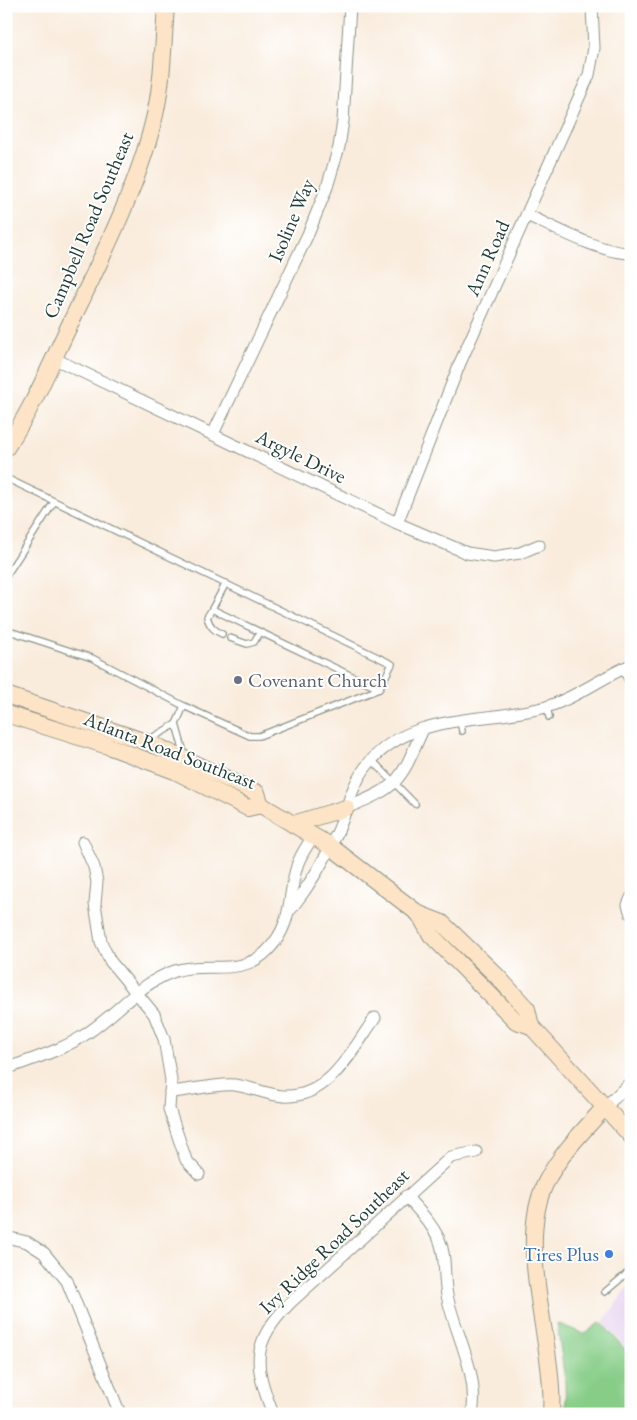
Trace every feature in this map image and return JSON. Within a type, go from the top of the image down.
[{"type":"main road","name":"Campbell Road Southeast","points":[[6,448],[53,358],[118,218],[146,148],[161,83],[166,6]]},
{"type":"main road","name":"Atlanta Road Southeast","points":[[6,695],[146,742],[186,758],[257,793],[261,805],[330,846],[419,914],[442,923],[480,958],[527,1009],[531,1026],[631,1136]]},
{"type":"main road","name":"Atlanta Road Southeast","points":[[6,714],[142,758],[175,771],[248,808],[261,805]]},
{"type":"main road","points":[[293,824],[346,808]]},
{"type":"main road","points":[[551,1414],[551,1382],[535,1255],[537,1210],[546,1182],[555,1167],[605,1107]]},
{"type":"street","name":"Isoline Way","points":[[214,434],[309,232],[327,187],[339,147],[343,120],[350,6]]},
{"type":"street","name":"Ann Road","points":[[397,523],[460,362],[589,75],[594,48],[592,6]]},
{"type":"street","points":[[527,215],[588,242],[624,254],[631,253]]},
{"type":"street","name":"Argyle Drive","points":[[53,358],[397,523],[467,553],[494,557],[520,553],[539,545]]},
{"type":"street","points":[[6,1069],[84,1036],[154,979],[177,970],[223,969],[251,962],[268,951],[277,938],[291,908],[303,894],[330,846],[358,779],[372,760],[392,740],[411,731],[461,726],[548,712],[628,666],[631,681]]},
{"type":"street","points":[[346,808],[384,791],[395,783],[411,760],[423,729]]},
{"type":"street","points":[[291,908],[291,887],[297,863],[314,836]]},
{"type":"street","points":[[83,842],[94,867],[97,882],[95,904],[101,942],[110,960],[154,1014],[169,1057],[169,1109],[186,1160],[199,1174]]},
{"type":"street","points":[[631,898],[628,905],[631,914]]},
{"type":"street","points":[[170,1092],[232,1085],[283,1096],[304,1094],[324,1084],[342,1064],[375,1018]]},
{"type":"street","points":[[605,1107],[631,1082]]},
{"type":"street","name":"Ivy Ridge Road Southeast","points":[[273,1414],[260,1379],[258,1365],[259,1352],[269,1326],[290,1303],[451,1157],[476,1152]]},
{"type":"street","points":[[406,1196],[430,1223],[445,1255],[444,1283],[449,1306],[466,1355],[471,1382],[472,1414]]},
{"type":"street","points":[[6,1237],[27,1242],[44,1253],[67,1281],[120,1414]]},
{"type":"lane","points":[[6,478],[392,664],[379,689],[259,736],[250,736],[184,706],[92,658],[6,630]]},
{"type":"lane","points":[[6,576],[54,502]]},
{"type":"lane","points":[[222,634],[213,629],[208,618],[226,583]]},
{"type":"lane","points":[[212,609],[379,689]]},
{"type":"lane","points":[[230,638],[247,644],[254,642],[260,632]]},
{"type":"lane","points":[[146,742],[176,724],[184,706]]},
{"type":"lane","points":[[176,724],[186,758]]},
{"type":"lane","points":[[372,760],[415,804]]},
{"type":"lane","points":[[605,1292],[631,1270]]},
{"type":"shaded area","points":[[631,1283],[631,1353],[603,1322]]},
{"type":"green space","points":[[601,1322],[631,1356],[631,1414],[566,1414],[565,1381],[557,1323],[584,1334]]},
{"type":"place","name":"Covenant Church","points":[[238,680]]},
{"type":"place","name":"Tires Plus","points":[[609,1254]]}]
